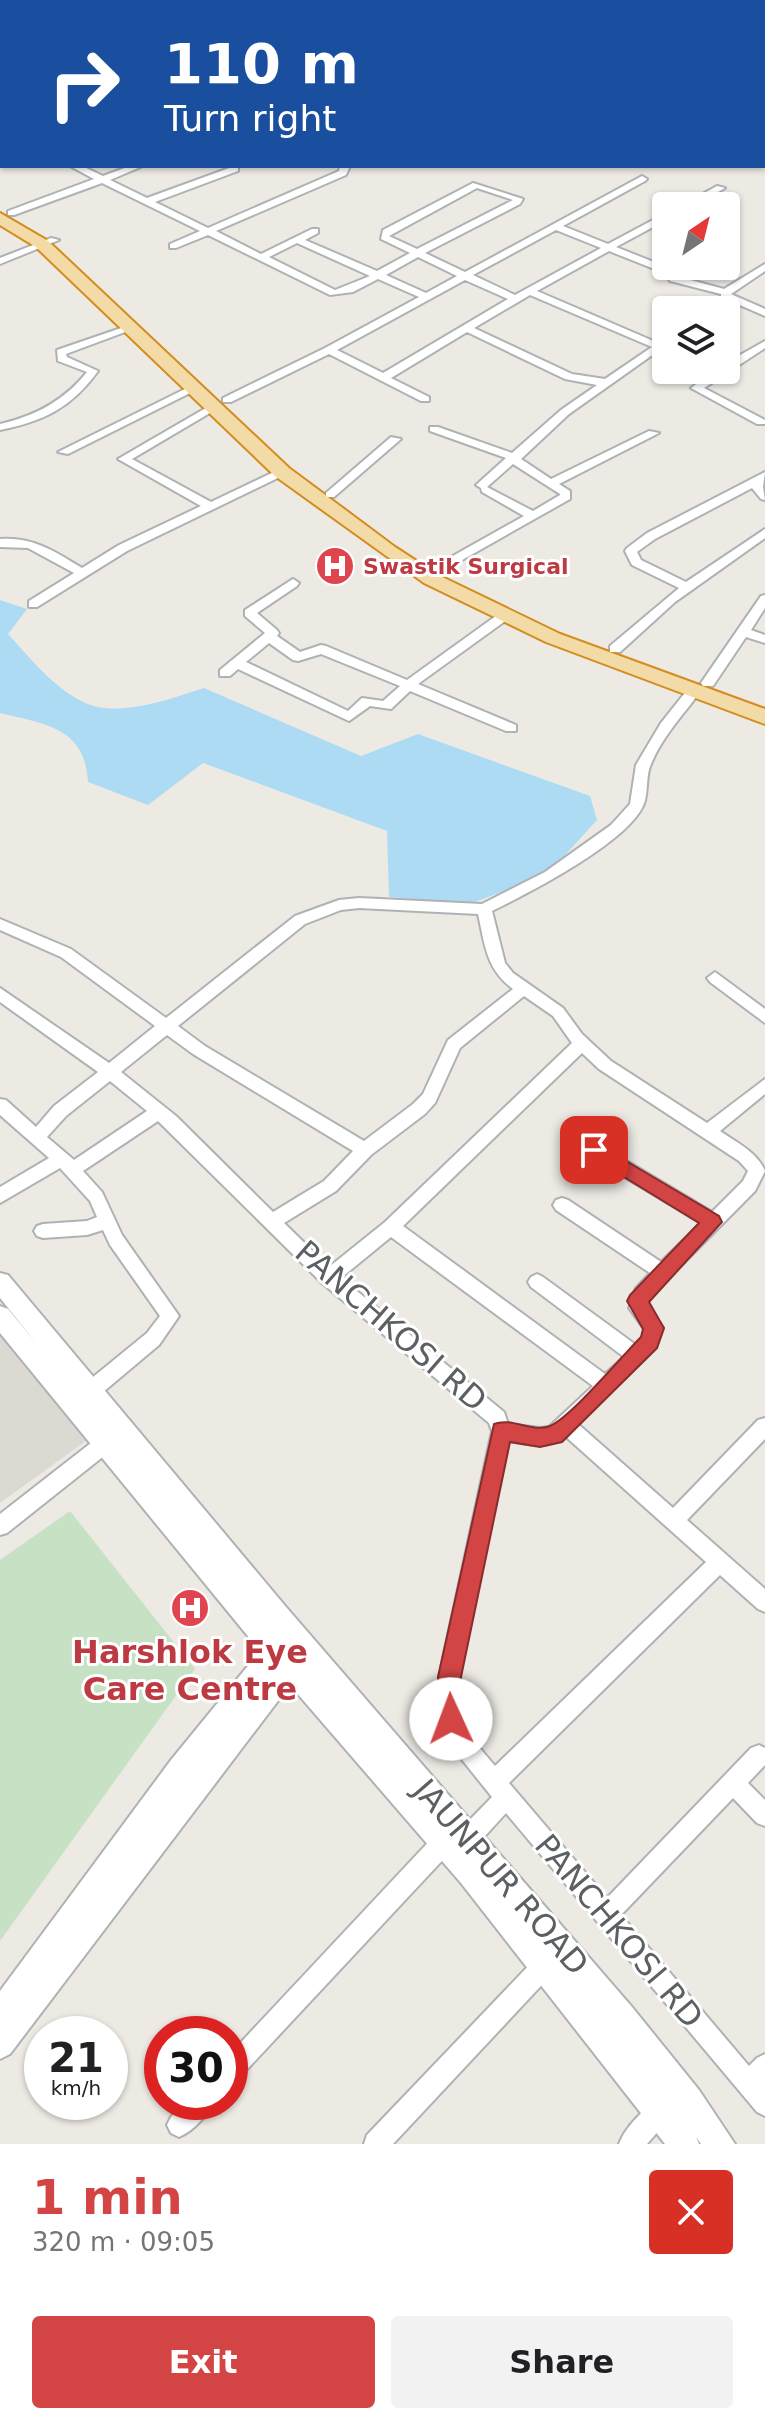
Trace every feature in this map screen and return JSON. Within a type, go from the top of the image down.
[{"type":"highway","points":[[4,213],[48,242],[221,403],[330,495],[439,569],[515,607],[765,717]]},
{"type":"highway","points":[[48,242],[131,328],[195,388],[221,403],[282,472],[431,579],[504,616],[700,687],[765,702]]},
{"type":"street","points":[[79,168],[334,293],[374,277],[418,253],[518,199],[491,188],[473,186],[383,234],[418,253],[465,277],[516,299]]},
{"type":"street","points":[[4,213],[132,168]]},
{"type":"street","points":[[173,246],[343,173],[344,168]]},
{"type":"street","points":[[145,202],[235,169]]},
{"type":"street","points":[[210,506],[124,459],[221,403],[329,350],[642,179]]},
{"type":"street","points":[[712,192],[720,188]]},
{"type":"street","points":[[383,378],[529,291],[652,223]]},
{"type":"street","points":[[555,226],[652,262]]},
{"type":"street","points":[[260,258],[315,231]]},
{"type":"street","points":[[298,240],[374,277],[427,297]]},
{"type":"street","points":[[0,261],[48,242]]},
{"type":"street","points":[[725,292],[765,267]]},
{"type":"street","points":[[687,280],[725,292],[727,296]]},
{"type":"street","points":[[529,291],[652,340]]},
{"type":"street","points":[[740,303],[765,313]]},
{"type":"street","points":[[0,427],[32,420],[76,393],[93,371],[62,359],[61,352],[131,328]]},
{"type":"street","points":[[466,328],[569,377],[607,383]]},
{"type":"street","points":[[740,359],[765,344]]},
{"type":"street","points":[[329,350],[425,399]]},
{"type":"street","points":[[533,516],[484,488],[565,412],[652,352]]},
{"type":"street","points":[[702,384],[696,388],[761,422]]},
{"type":"street","points":[[64,452],[195,388]]},
{"type":"street","points":[[434,429],[515,459],[566,493],[566,497],[439,569]]},
{"type":"street","points":[[551,483],[653,433]]},
{"type":"street","points":[[330,495],[395,439]]},
{"type":"street","points":[[33,604],[123,548],[282,472]]},
{"type":"street","points":[[763,476],[757,487],[765,497]]},
{"type":"street","points":[[686,587],[636,562],[631,551],[651,536],[763,476]]},
{"type":"street","points":[[615,649],[686,587],[765,533]]},
{"type":"street","points":[[0,543],[21,541],[34,545],[82,573]]},
{"type":"street","points":[[225,673],[270,637],[272,629],[249,613],[293,583]]},
{"type":"street","points":[[37,1137],[60,1111],[169,1028],[240,964],[300,920],[321,910],[359,903],[484,909],[550,876],[626,818],[637,805],[643,765],[666,726],[700,687],[765,599]]},
{"type":"street","points":[[237,663],[349,717],[367,701],[386,706],[408,685],[504,616]]},
{"type":"street","points":[[742,631],[765,639]]},
{"type":"street","points":[[270,637],[298,657],[321,649],[511,728]]},
{"type":"street","points":[[484,909],[498,965],[522,990],[558,1012],[581,1044],[605,1065],[745,1156],[761,1172],[637,1301],[654,1328],[650,1342],[567,1426],[554,1435],[540,1437],[501,1431]]},
{"type":"street","points":[[0,924],[66,953],[256,1086],[365,1150]]},
{"type":"street","points":[[715,978],[765,1017]]},
{"type":"street","points":[[272,1222],[330,1186],[365,1150],[429,1098],[454,1044],[522,990]]},
{"type":"street","name":"PANCHKOSI RD","points":[[0,994],[109,1071],[159,1112],[328,1278],[497,1418],[501,1431],[449,1677],[451,1719],[458,1739],[606,1915],[757,2075],[765,2104]]},
{"type":"street","points":[[328,1278],[391,1227],[581,1044]]},
{"type":"street","points":[[708,1131],[765,1085]]},
{"type":"street","points":[[0,1105],[67,1164],[96,1197],[134,1268],[167,1306],[170,1316],[153,1339],[89,1392]]},
{"type":"street","points":[[0,1196],[67,1164],[159,1112]]},
{"type":"street","points":[[594,1150],[713,1222]]},
{"type":"street","points":[[562,1205],[662,1272]]},
{"type":"street","points":[[43,1231],[87,1228],[107,1221]]},
{"type":"street","points":[[391,1227],[607,1386]]},
{"type":"street","name":"JAUNPUR ROAD","points":[[0,1282],[89,1392],[113,1437]]},
{"type":"street","points":[[537,1282],[637,1356]]},
{"type":"street","name":"JAUNPUR ROAD","points":[[0,1316],[113,1437],[289,1649],[455,1840],[578,1966],[682,2091],[720,2144]]},
{"type":"street","points":[[567,1426],[765,1602]]},
{"type":"street","points":[[673,1521],[765,1426]]},
{"type":"street","points":[[0,1526],[113,1437]]},
{"type":"street","points":[[248,2053],[720,1562]]},
{"type":"street","points":[[0,2044],[36,1982],[289,1649]]},
{"type":"street","points":[[606,1915],[759,1756]]},
{"type":"street","points":[[733,1783],[765,1815]]},
{"type":"street","name":"JAUNPUR ROAD","points":[[455,1840],[545,1965],[684,2144]]},
{"type":"street","points":[[376,2144],[545,1965]]},
{"type":"street","points":[[0,2015],[36,1982]]},
{"type":"street","points":[[631,2144],[660,2112]]},
{"type":"street","points":[[179,2125],[184,2120]]},
{"type":"shaded area","points":[[0,1324],[90,1438],[0,1503]]},
{"type":"green space","points":[[70,1511],[195,1669],[0,1941],[0,1560]]},
{"type":"water","points":[[0,600],[27,609],[8,634],[58,686],[94,706],[135,707],[204,688],[361,756],[418,734],[590,796],[597,820],[547,875],[472,903],[389,897],[387,831],[203,763],[148,805],[88,782],[85,764],[71,739],[47,725],[0,713]]},
{"type":"place","name":"Swastik Surgical","points":[[335,566]]},
{"type":"place","name":"Harshlok Eye Care Centre","points":[[190,1608]]},
{"type":"route","points":[[451,1719],[449,1677],[501,1431],[540,1437],[554,1435],[567,1426],[650,1342],[654,1328],[638,1308],[637,1301],[713,1222],[594,1150]]}]
